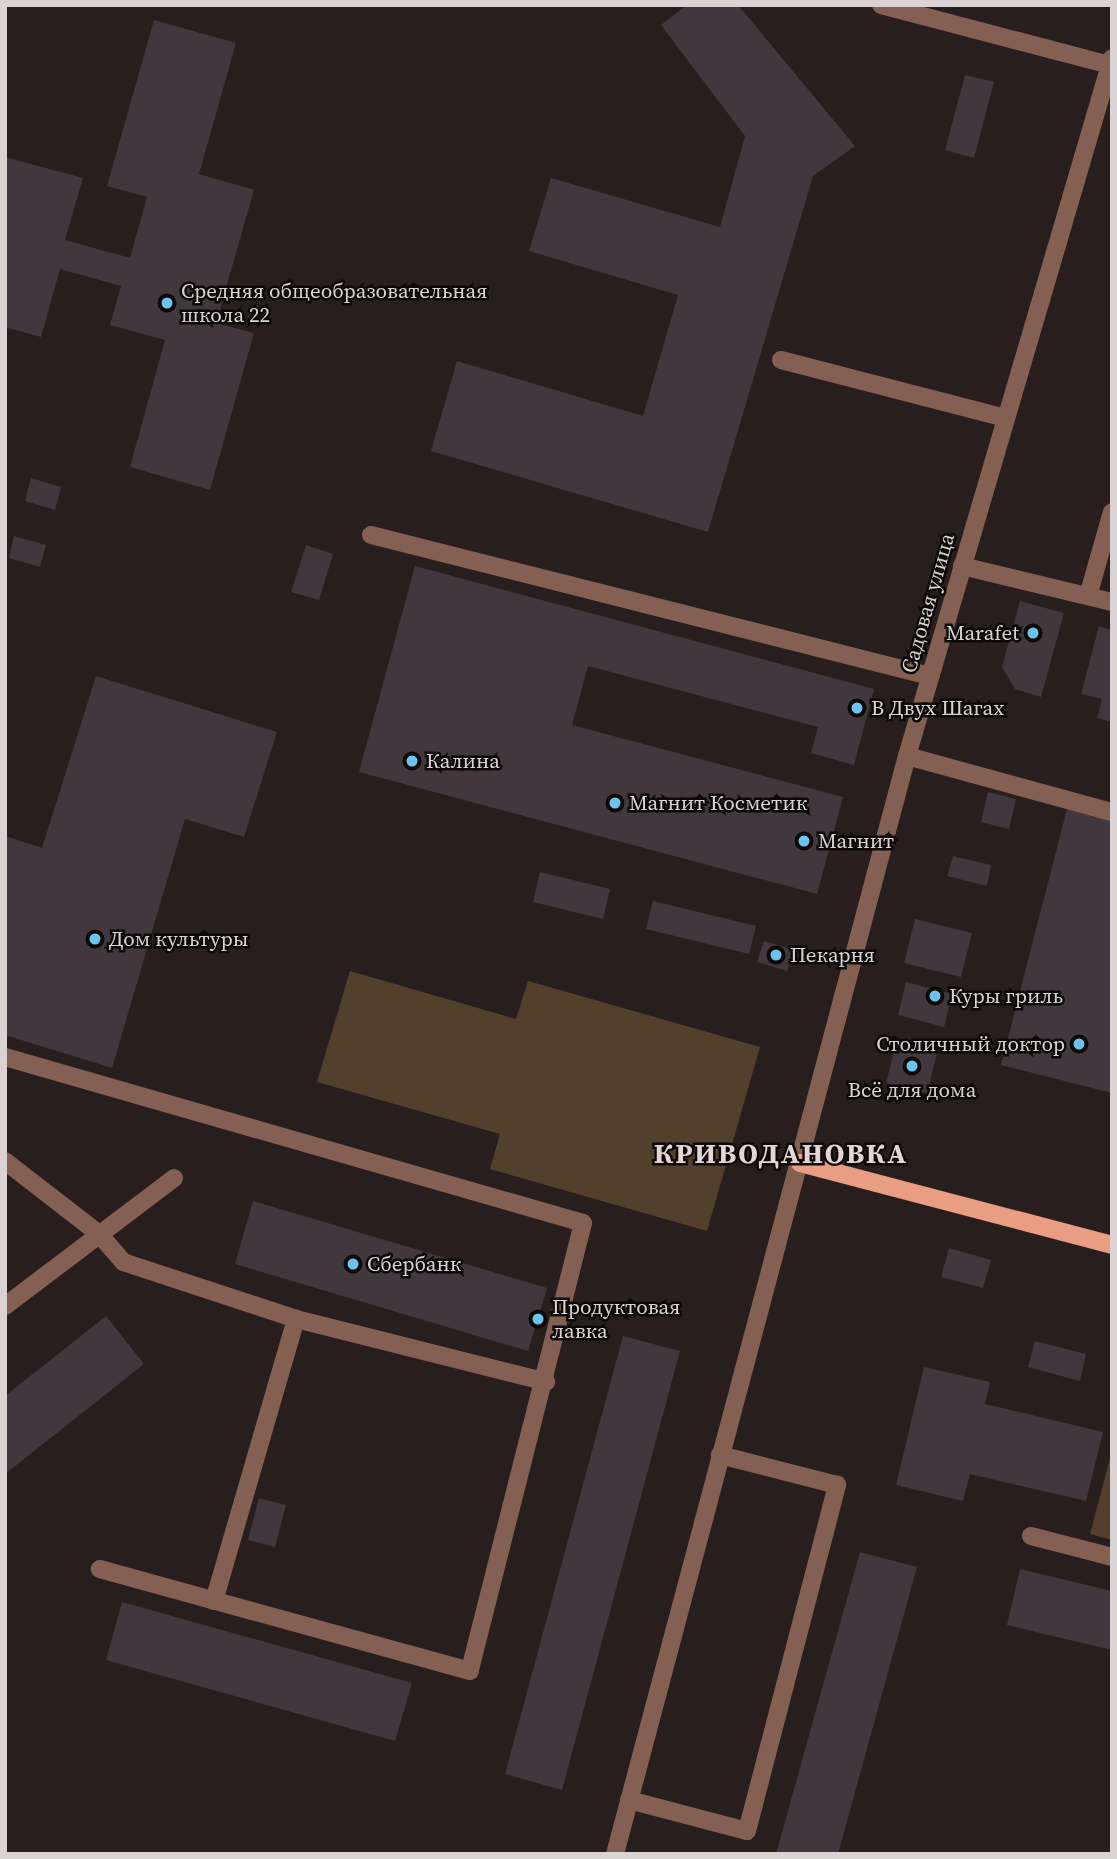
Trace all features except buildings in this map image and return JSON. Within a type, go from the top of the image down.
[{"type":"main road","points":[[800,1163],[1112,1245]]},
{"type":"street","points":[[881,5],[1111,61]]},
{"type":"street","name":"Садовая улица","points":[[615,1854],[907,756],[1111,61]]},
{"type":"street","points":[[780,360],[1006,418]]},
{"type":"street","points":[[1088,596],[1112,512]]},
{"type":"street","points":[[371,535],[930,676]]},
{"type":"street","points":[[962,566],[1112,602]]},
{"type":"street","points":[[907,756],[1112,812]]},
{"type":"street","points":[[5,1057],[583,1223],[470,1671],[100,1569]]},
{"type":"street","points":[[5,1161],[99,1234],[123,1262],[296,1319],[545,1382]]},
{"type":"street","points":[[5,1306],[174,1178]]},
{"type":"street","points":[[214,1601],[296,1319]]},
{"type":"street","points":[[629,1800],[747,1831],[751,1818],[837,1485],[720,1455]]},
{"type":"street","points":[[1031,1536],[1112,1557]]},
{"type":"shaded area","points":[[350,971],[516,1019],[528,981],[760,1047],[707,1231],[490,1169],[500,1134],[317,1082]]},
{"type":"shaded area","points":[[1112,1451],[1112,1540],[1090,1534]]},
{"type":"place","name":"Средняя общеобразовательная школа 22","points":[[167,303]]},
{"type":"place","name":"Marafet","points":[[1033,633]]},
{"type":"place","name":"В Двух Шагах","points":[[857,708]]},
{"type":"place","name":"Калина","points":[[412,761]]},
{"type":"place","name":"Магнит Косметик","points":[[615,803]]},
{"type":"place","name":"Магнит","points":[[804,841]]},
{"type":"place","name":"Дом культуры","points":[[95,939]]},
{"type":"place","name":"Пекарня","points":[[776,955]]},
{"type":"place","name":"Куры гриль","points":[[935,996]]},
{"type":"place","name":"Столичный доктор","points":[[1079,1044]]},
{"type":"place","name":"Всё для дома","points":[[912,1066]]},
{"type":"place","name":"Сбербанк","points":[[353,1264]]},
{"type":"place","name":"Продуктовая лавка","points":[[538,1319]]},
{"type":"district","name":"КРИВОДАНОВКА","points":[[781,1153]]}]
